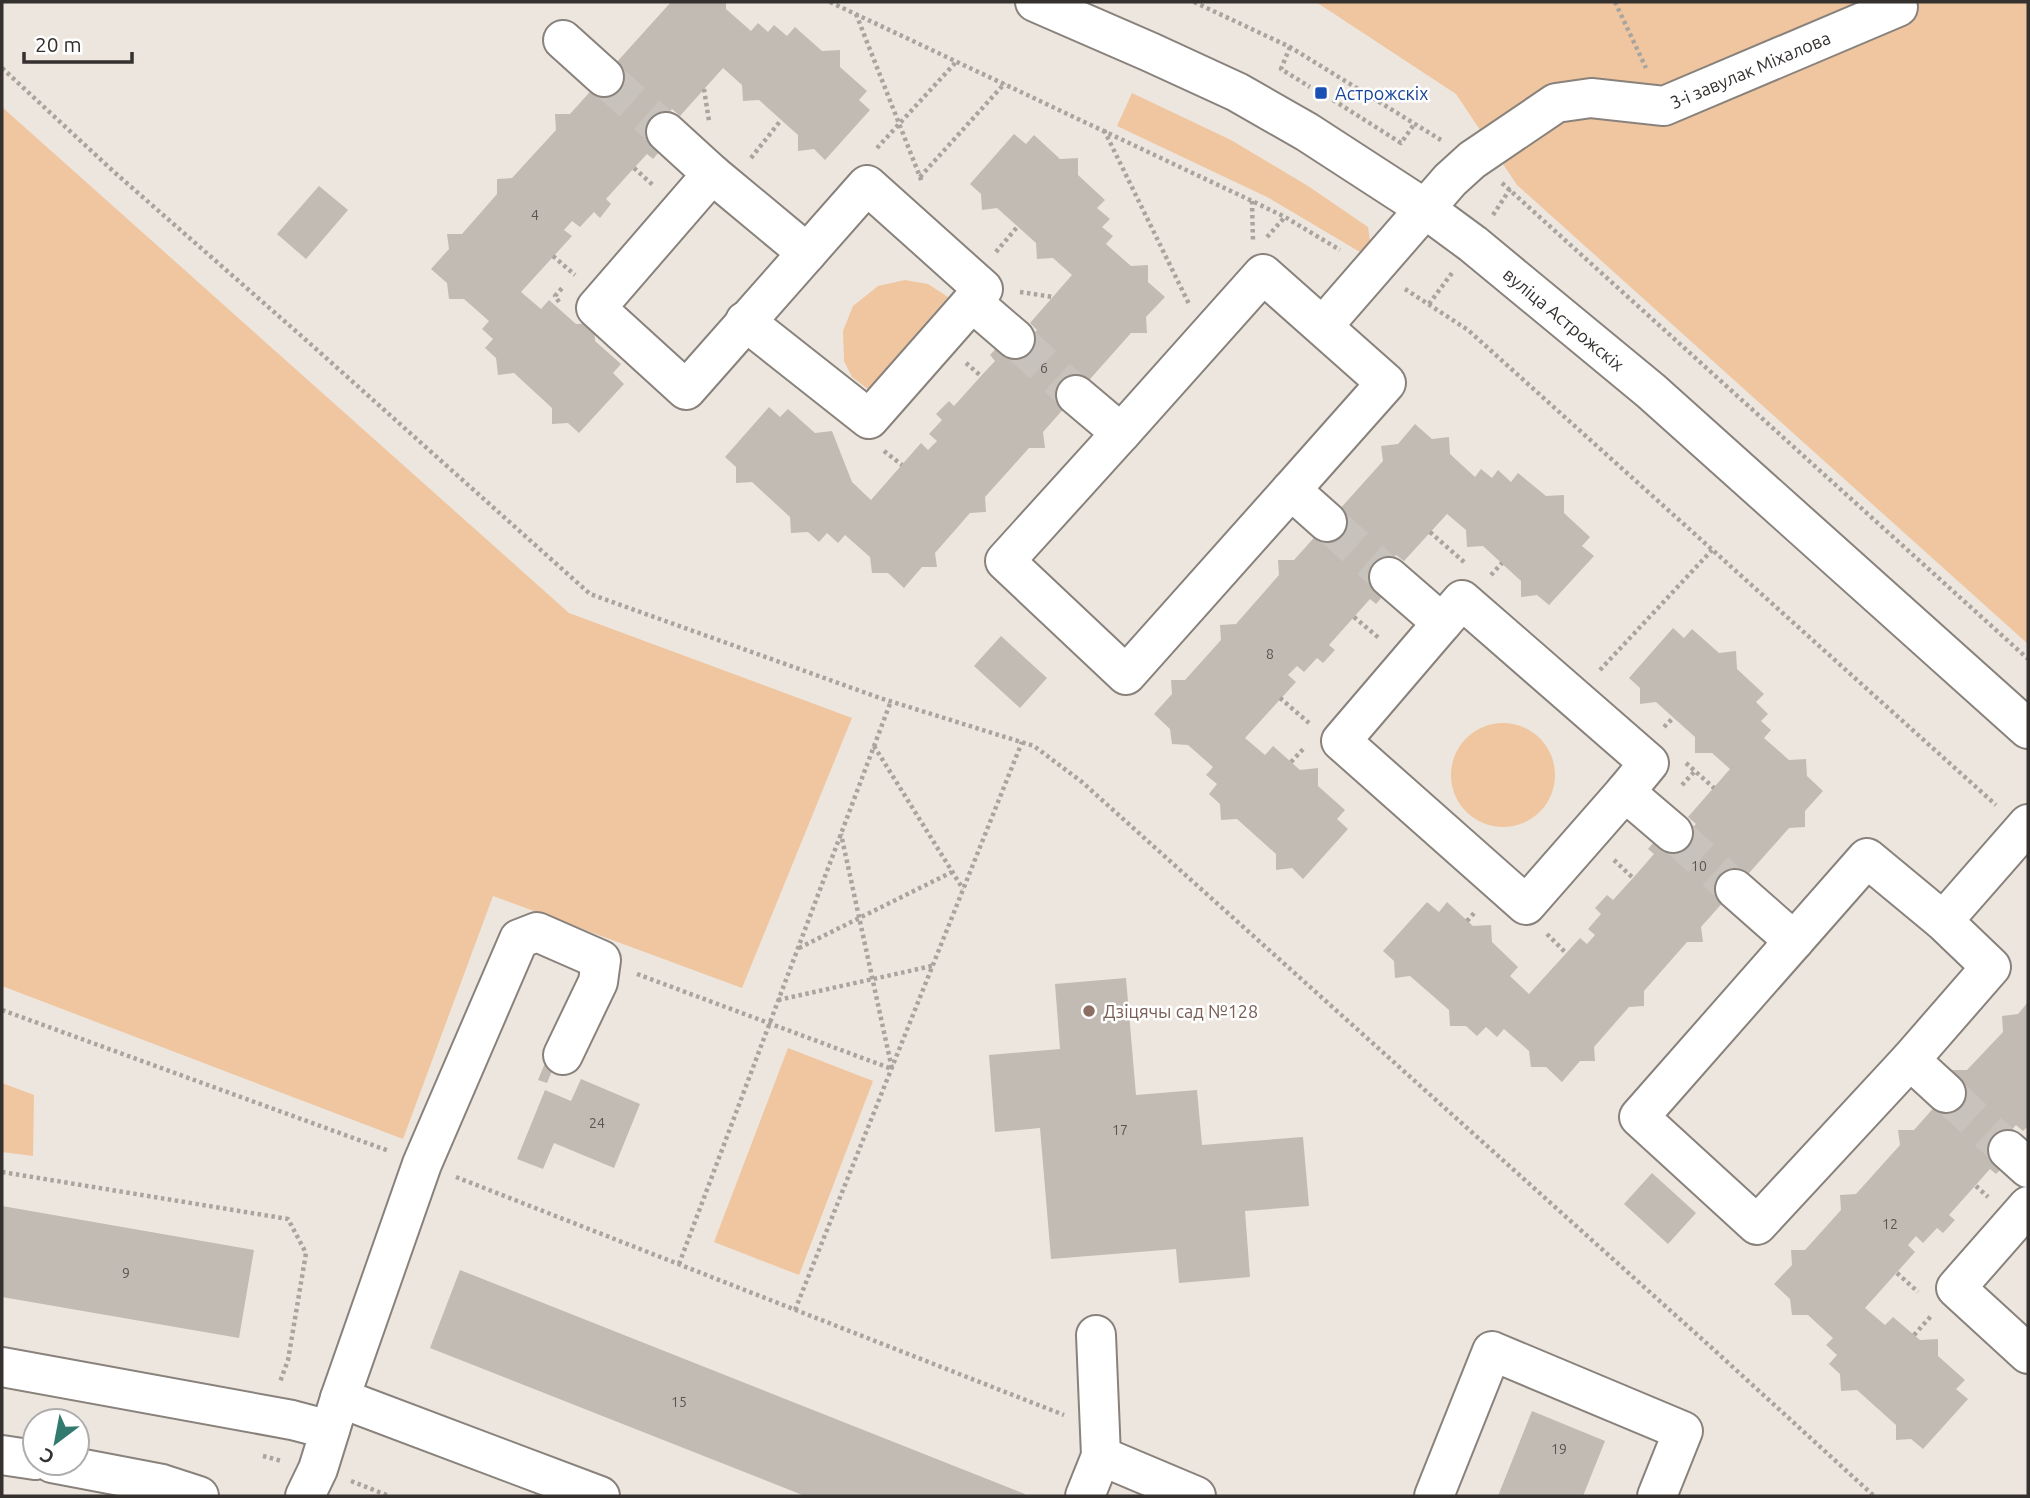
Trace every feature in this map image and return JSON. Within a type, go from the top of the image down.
[{"type":"street","name":"вуліца Астрожскіх","points":[[1035,2],[1237,92],[1307,132],[1424,208],[1473,244],[1651,391],[2028,729]]},
{"type":"street","name":"3-і завулак Міхалова","points":[[1323,327],[1450,180],[1472,160],[1556,103],[1591,98],[1664,106],[1898,7]]},
{"type":"street","points":[[563,40],[604,77]]},
{"type":"street","points":[[666,132],[729,169],[807,253]]},
{"type":"street","points":[[729,169],[596,308],[686,390],[746,321],[867,185],[983,289],[869,419],[746,321]]},
{"type":"street","points":[[1264,274],[1386,383],[1126,675],[1005,561],[1121,433],[1264,274]]},
{"type":"street","points":[[972,302],[1015,339]]},
{"type":"street","points":[[1076,395],[1121,433]]},
{"type":"street","points":[[1291,490],[1328,522]]},
{"type":"street","points":[[1389,578],[1442,624]]},
{"type":"street","points":[[1462,600],[1649,763],[1625,792],[1526,905],[1341,741],[1462,600]]},
{"type":"street","points":[[1625,792],[1673,833]]},
{"type":"street","points":[[1943,921],[2026,826]]},
{"type":"street","points":[[1867,858],[1943,921],[1991,967],[1910,1060],[1757,1225],[1639,1117],[1867,858]]},
{"type":"street","points":[[1735,888],[1794,941]]},
{"type":"street","points":[[305,1496],[318,1469],[422,1164],[519,939],[537,932],[601,960],[598,982],[563,1055]]},
{"type":"street","points":[[1910,1060],[1946,1093]]},
{"type":"street","points":[[2028,1206],[1955,1288],[2028,1354]]},
{"type":"street","points":[[1085,1496],[1101,1443],[1096,1335]]},
{"type":"street","points":[[1434,1496],[1492,1351],[1683,1431],[1657,1496]]},
{"type":"street","points":[[2,1367],[292,1420],[335,1414],[600,1496]]},
{"type":"street","points":[[1101,1443],[1196,1496]]},
{"type":"street","points":[[2,1454],[21,1457]]},
{"type":"street","points":[[91,1470],[162,1483],[200,1496]]},
{"type":"path","points":[[830,2],[1284,217],[1468,330],[1712,550],[2026,826]]},
{"type":"path","points":[[1194,2],[1290,47],[1472,160],[1510,190],[2028,659]]},
{"type":"path","points":[[1615,2],[1664,106]]},
{"type":"path","points":[[856,13],[924,189]]},
{"type":"path","points":[[1280,69],[1290,47]]},
{"type":"path","points":[[873,153],[957,61]]},
{"type":"path","points":[[2,68],[113,171],[590,594],[891,701],[1034,746],[1082,782],[1874,1496]]},
{"type":"path","points":[[911,186],[1005,83]]},
{"type":"path","points":[[704,89],[709,123]]},
{"type":"path","points":[[729,169],[781,120]]},
{"type":"path","points":[[1401,143],[1415,123]]},
{"type":"path","points":[[1104,130],[1189,305]]},
{"type":"path","points":[[634,168],[654,187]]},
{"type":"path","points":[[1252,201],[1253,252]]},
{"type":"path","points":[[959,357],[981,376]]},
{"type":"path","points":[[880,448],[902,466]]},
{"type":"path","points":[[1593,678],[1712,550]]},
{"type":"path","points":[[1485,581],[1502,563]]},
{"type":"path","points":[[1354,617],[1382,641]]},
{"type":"path","points":[[1280,698],[1318,732]]},
{"type":"path","points":[[679,1264],[891,701]]},
{"type":"path","points":[[795,1310],[1022,742]]},
{"type":"path","points":[[874,746],[963,890]]},
{"type":"path","points":[[841,833],[892,1069]]},
{"type":"path","points":[[1614,860],[1633,878]]},
{"type":"path","points":[[798,948],[952,872]]},
{"type":"path","points":[[1547,934],[1566,953]]},
{"type":"path","points":[[601,960],[892,1069]]},
{"type":"path","points":[[778,1000],[933,965]]},
{"type":"path","points":[[2,1010],[422,1164],[679,1264],[795,1310],[1101,1443]]},
{"type":"path","points":[[2,1172],[289,1219],[306,1253],[288,1360],[279,1384]]},
{"type":"path","points":[[1897,1273],[1919,1292]]},
{"type":"shaded area","points":[[1316,2],[2028,2],[2028,644],[1517,185],[1456,94]]},
{"type":"shaded area","points":[[1132,93],[1231,140],[1308,186],[1368,227],[1370,241],[1365,255],[1267,197],[1117,126]]},
{"type":"shaded area","points":[[2,107],[569,613],[852,718],[742,988],[493,896],[403,1139],[2,986]]},
{"type":"shaded area","points":[[905,280],[928,284],[948,297],[868,389],[852,377],[844,361],[843,331],[853,306],[878,286]]},
{"type":"shaded area","points":[[1503,723],[1523,727],[1540,738],[1551,755],[1555,775],[1551,795],[1540,812],[1523,823],[1503,827],[1483,823],[1466,812],[1455,795],[1451,775],[1455,755],[1466,738],[1483,727]]},
{"type":"shaded area","points":[[788,1048],[873,1081],[799,1275],[714,1242]]},
{"type":"shaded area","points":[[2,1083],[34,1095],[33,1156],[2,1152]]},
{"type":"building","points":[[671,2],[726,2],[726,9],[751,31],[758,23],[768,32],[774,25],[787,36],[795,27],[822,51],[840,50],[840,67],[867,91],[859,100],[870,110],[825,160],[814,149],[798,151],[798,135],[759,100],[743,101],[742,85],[723,68],[680,116],[672,109],[664,118],[665,145],[653,159],[647,154],[606,199],[611,204],[600,218],[594,212],[580,227],[572,221],[564,230],[572,236],[521,292],[541,309],[549,300],[576,324],[594,323],[595,341],[621,364],[613,373],[624,384],[579,433],[568,423],[552,424],[552,408],[514,373],[498,375],[496,358],[485,348],[493,339],[482,329],[489,321],[464,299],[449,299],[447,283],[431,269],[449,249],[447,234],[462,234],[497,194],[497,179],[512,178],[556,130],[555,114],[570,114]]},
{"type":"building","points":[[1014,134],[1026,144],[1034,135],[1060,159],[1078,158],[1078,175],[1105,200],[1097,208],[1110,219],[1102,227],[1113,236],[1106,244],[1131,266],[1148,265],[1148,282],[1165,297],[1146,317],[1147,333],[1131,333],[1043,432],[1045,448],[1029,448],[985,497],[986,512],[970,513],[935,553],[937,567],[922,567],[904,588],[888,573],[872,573],[870,557],[845,535],[838,543],[827,533],[819,542],[808,532],[791,533],[790,517],[752,482],[736,483],[736,467],[725,457],[769,407],[780,417],[788,409],[815,433],[832,431],[852,482],[871,500],[921,443],[928,450],[937,441],[929,434],[942,420],[936,414],[949,401],[954,406],[995,361],[990,355],[1002,342],[1029,339],[1037,330],[1030,323],[1072,275],[1053,258],[1037,259],[1036,243],[997,208],[982,210],[981,194],[970,184]]},
{"type":"building","points":[[319,186],[348,210],[306,259],[277,234]]},
{"type":"building","points":[[1415,424],[1432,439],[1449,437],[1450,454],[1475,477],[1481,469],[1492,478],[1498,470],[1511,482],[1518,473],[1546,496],[1564,495],[1564,513],[1590,537],[1582,546],[1594,556],[1549,605],[1537,595],[1521,597],[1521,581],[1483,546],[1467,547],[1466,530],[1447,514],[1404,561],[1396,555],[1388,564],[1388,590],[1376,604],[1370,599],[1329,645],[1335,650],[1323,663],[1317,658],[1304,672],[1297,666],[1288,675],[1296,682],[1245,738],[1265,755],[1273,746],[1300,770],[1318,768],[1318,786],[1345,810],[1337,819],[1348,829],[1303,879],[1292,868],[1276,870],[1276,854],[1237,819],[1221,820],[1220,804],[1209,794],[1217,784],[1206,775],[1213,767],[1188,745],[1172,744],[1170,729],[1154,714],[1172,694],[1171,680],[1185,680],[1221,640],[1220,625],[1236,624],[1279,575],[1278,560],[1294,560],[1383,461],[1381,446],[1398,444]]},
{"type":"building","points":[[1673,628],[1684,638],[1692,629],[1719,653],[1736,651],[1737,669],[1764,694],[1756,702],[1768,714],[1761,721],[1771,730],[1764,738],[1789,760],[1806,759],[1807,776],[1823,791],[1805,811],[1805,827],[1789,828],[1701,927],[1703,942],[1687,942],[1644,991],[1644,1006],[1629,1007],[1594,1047],[1595,1061],[1580,1061],[1562,1082],[1546,1067],[1531,1067],[1529,1051],[1504,1029],[1497,1037],[1486,1027],[1477,1036],[1466,1026],[1450,1026],[1449,1010],[1410,976],[1395,978],[1394,961],[1383,951],[1427,902],[1439,912],[1447,902],[1473,926],[1491,925],[1492,942],[1518,967],[1510,976],[1529,994],[1580,938],[1587,944],[1595,935],[1588,929],[1601,914],[1595,908],[1607,895],[1613,900],[1633,878],[1654,854],[1648,849],[1660,835],[1687,833],[1696,824],[1688,817],[1730,769],[1712,753],[1695,753],[1695,737],[1656,702],[1640,704],[1640,688],[1629,678]]},
{"type":"building","points":[[1001,636],[1047,678],[1020,708],[974,666]]},
{"type":"building","points":[[1126,978],[1136,1095],[1197,1090],[1202,1145],[1303,1137],[1309,1206],[1245,1211],[1250,1277],[1179,1283],[1176,1249],[1051,1259],[1040,1128],[995,1132],[989,1055],[1060,1049],[1055,984]]},
{"type":"building","points":[[2028,1002],[2028,1126],[2023,1131],[2016,1125],[2008,1134],[2009,1161],[1996,1174],[1990,1169],[1949,1215],[1955,1220],[1943,1233],[1937,1228],[1923,1243],[1916,1236],[1908,1245],[1915,1252],[1865,1308],[1885,1325],[1893,1317],[1920,1340],[1938,1339],[1938,1356],[1965,1380],[1956,1389],[1968,1399],[1923,1449],[1911,1439],[1896,1440],[1896,1425],[1857,1390],[1841,1391],[1840,1374],[1829,1364],[1837,1355],[1826,1345],[1833,1338],[1808,1315],[1792,1315],[1790,1299],[1774,1284],[1792,1265],[1791,1250],[1805,1250],[1841,1210],[1840,1195],[1856,1194],[1900,1145],[1898,1130],[1914,1130],[1953,1086],[1952,1070],[1967,1070],[2003,1032],[2002,1016],[2018,1014]]},
{"type":"building","points":[[545,1063],[554,1066],[547,1083],[538,1080]]},
{"type":"building","points":[[581,1079],[640,1104],[614,1168],[554,1143],[543,1169],[517,1159],[545,1090],[571,1101]]},
{"type":"building","points":[[1652,1173],[1696,1213],[1668,1244],[1624,1204]]},
{"type":"building","points":[[2,1206],[254,1250],[239,1338],[2,1297]]},
{"type":"building","points":[[460,1270],[1025,1494],[805,1496],[430,1348]]},
{"type":"building","points":[[1532,1411],[1605,1441],[1583,1496],[1498,1496]]},
{"type":"tunnel","points":[[604,77],[666,132]]},
{"type":"tunnel","points":[[1015,339],[1076,395]]},
{"type":"tunnel","points":[[1327,522],[1389,577]]},
{"type":"tunnel","points":[[1673,833],[1735,889]]},
{"type":"tunnel","points":[[1946,1093],[2008,1150]]},
{"type":"place","name":"Астрожскіх","points":[[1321,93]]},
{"type":"place","name":"Дзіцячы сад №128","points":[[1089,1011]]}]
